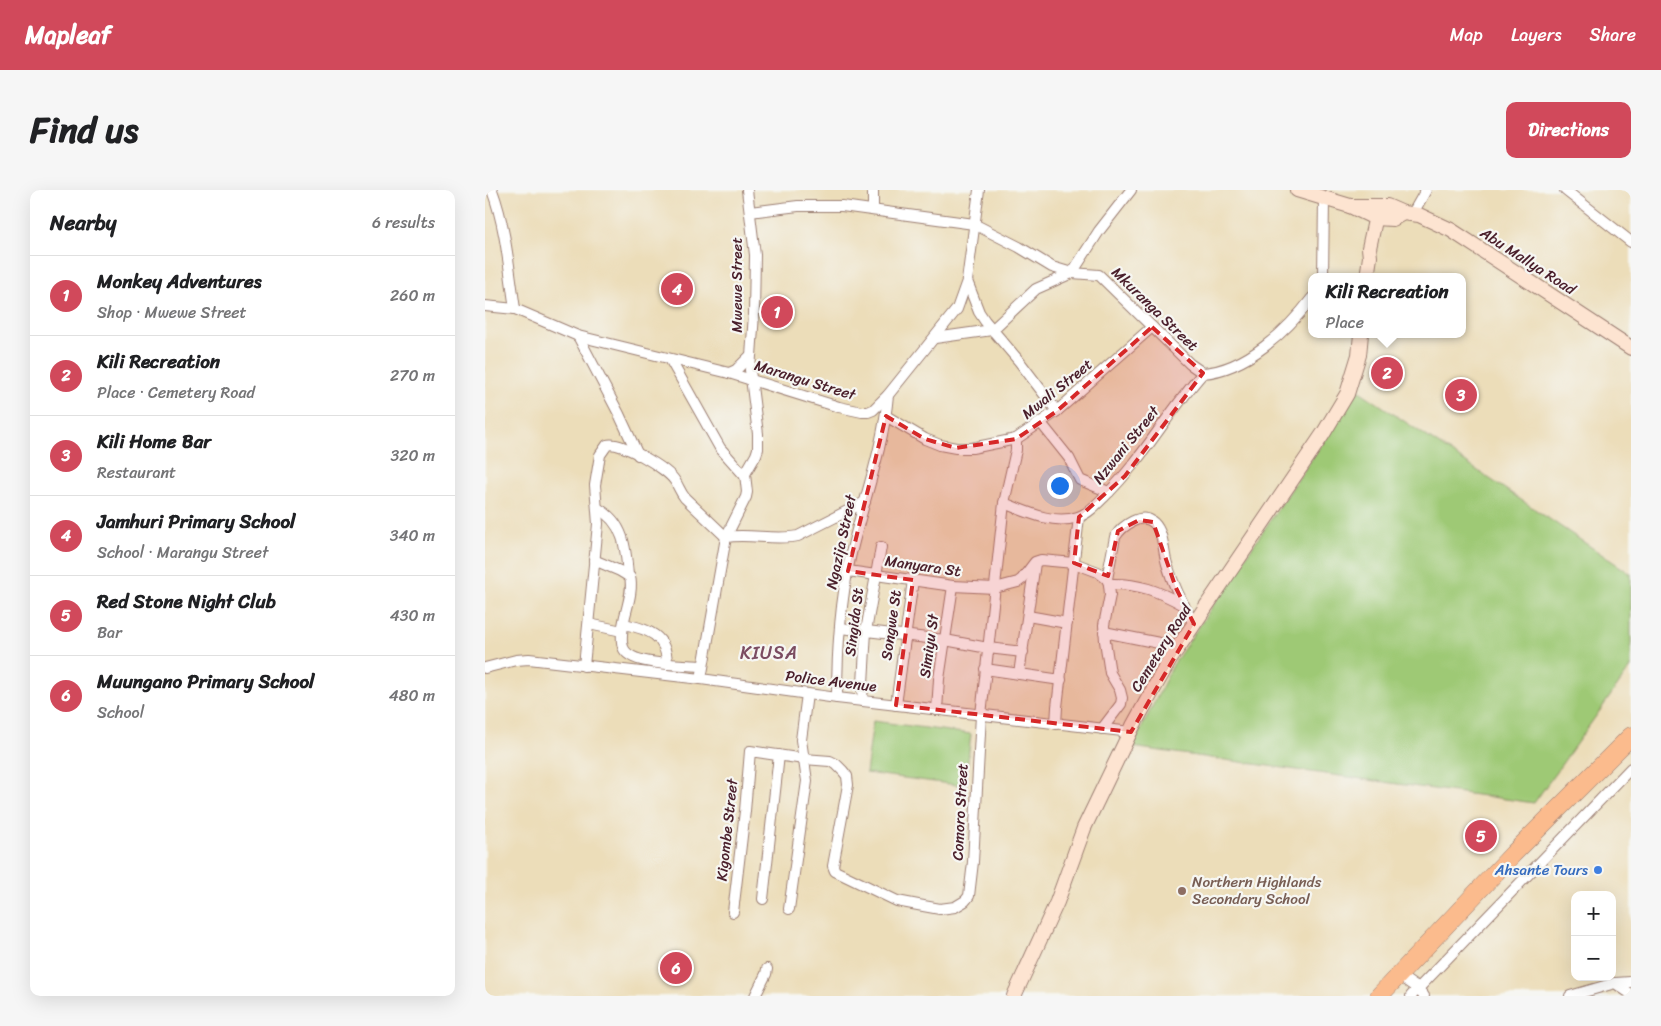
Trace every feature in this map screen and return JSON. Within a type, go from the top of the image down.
[{"type":"highway","points":[[1379,996],[1513,854],[1631,736]]},
{"type":"main road","points":[[1297,190],[1321,195],[1350,206],[1382,213],[1393,219],[1408,213]]},
{"type":"main road","points":[[1367,273],[1369,248],[1382,213]]},
{"type":"main road","name":"Abu Mallya Road","points":[[1408,213],[1451,230],[1631,348]]},
{"type":"main road","name":"Cemetery Road","points":[[1014,996],[1057,902],[1084,828],[1131,732],[1169,661],[1323,434],[1348,392],[1359,355],[1361,338]]},
{"type":"street","points":[[492,190],[499,210],[505,239],[515,309]]},
{"type":"street","name":"Mwewe Street","points":[[745,476],[758,448],[750,356],[754,314],[755,255],[747,190]]},
{"type":"street","points":[[873,190],[873,210]]},
{"type":"street","name":"Marangu Street","points":[[485,306],[515,309],[578,336],[729,373],[839,407],[862,412],[873,410],[935,338],[957,309],[967,281],[979,190]]},
{"type":"street","points":[[935,338],[992,330],[1036,289],[1072,273],[1099,231],[1131,190]]},
{"type":"street","points":[[1408,213],[1426,190]]},
{"type":"street","points":[[1565,190],[1631,242]]},
{"type":"street","points":[[1321,195],[1323,273]]},
{"type":"street","name":"Mkuranga Street","points":[[750,212],[798,206],[842,206],[974,224],[1019,247],[1052,267],[1072,273],[1099,276],[1190,364],[1203,373]]},
{"type":"street","points":[[967,281],[979,312],[1057,411]]},
{"type":"street","points":[[1203,373],[1224,369],[1267,345],[1286,329],[1308,303]]},
{"type":"street","name":"Mwali Street","points":[[886,416],[925,439],[940,445],[956,448],[972,448],[1016,439],[1041,424],[1057,411],[1152,328]]},
{"type":"street","points":[[578,336],[615,406],[638,455]]},
{"type":"street","points":[[729,373],[736,370],[750,356]]},
{"type":"street","points":[[670,359],[720,448],[745,476],[747,492],[746,498],[726,537],[701,679]]},
{"type":"street","name":"Nzwani Street","points":[[1079,517],[1097,504],[1125,476],[1187,391],[1203,373]]},
{"type":"street","name":"Ngazija Street","points":[[837,698],[837,657],[848,571],[886,416],[887,395]]},
{"type":"street","points":[[1041,424],[1069,458],[1080,480],[1109,492]]},
{"type":"street","name":"Comoro Street","points":[[804,759],[830,761],[839,766],[847,776],[848,785],[833,866],[835,871],[897,901],[940,909],[955,907],[965,901],[969,896],[971,886],[985,670],[1004,503],[1016,450],[1016,439]]},
{"type":"street","points":[[584,666],[598,524],[595,485],[600,455],[603,450],[612,444],[650,461],[671,476],[676,481],[682,494],[726,537],[749,535],[790,538],[798,536],[865,502]]},
{"type":"street","points":[[1004,503],[1050,519],[1079,517],[1056,724]]},
{"type":"street","points":[[597,508],[609,516],[617,525],[625,553],[628,576],[631,580],[623,628],[622,645],[625,652],[642,660],[667,664],[703,666]]},
{"type":"street","points":[[1102,729],[1121,704],[1122,698],[1120,690],[1110,673],[1104,632],[1110,595],[1108,581],[1115,537],[1123,527],[1134,521],[1149,520],[1159,530],[1167,563],[1194,624]]},
{"type":"street","name":"Singida St","points":[[862,701],[866,631],[881,547]]},
{"type":"street","points":[[594,560],[628,576]]},
{"type":"street","points":[[995,588],[1022,579],[1035,562],[1046,560],[1074,564],[1098,572],[1108,581],[1148,588],[1184,605]]},
{"type":"street","points":[[1019,674],[1035,562]]},
{"type":"street","name":"Manyara St","points":[[848,571],[953,586],[995,588]]},
{"type":"street","name":"Songwe St","points":[[896,705],[913,580]]},
{"type":"street","name":"Simiyu St","points":[[937,710],[939,679],[953,586]]},
{"type":"street","points":[[1028,616],[1067,623]]},
{"type":"street","points":[[589,624],[642,628],[655,635],[667,652],[667,664]]},
{"type":"street","points":[[840,628],[945,640],[1023,652]]},
{"type":"street","points":[[1104,632],[1179,647]]},
{"type":"street","name":"Police Avenue","points":[[485,668],[516,660],[529,659],[701,679],[837,698],[1131,732]]},
{"type":"street","points":[[985,670],[1061,680]]},
{"type":"street","points":[[789,909],[807,781],[801,740],[807,694]]},
{"type":"street","name":"Kigombe Street","points":[[733,912],[750,751],[779,756]]},
{"type":"street","points":[[763,899],[779,756],[804,759]]},
{"type":"street","points":[[1398,975],[1417,993],[1631,768]]},
{"type":"street","points":[[755,996],[767,969]]},
{"type":"street","points":[[1570,996],[1615,983],[1631,982]]},
{"type":"street","points":[[1615,983],[1631,994]]},
{"type":"highlighted area","points":[[1152,327],[1203,373],[1125,476],[1079,517],[1074,563],[1108,576],[1118,531],[1139,520],[1153,522],[1176,588],[1194,624],[1131,732],[896,705],[913,580],[848,571],[886,416],[925,439],[956,448],[1016,439],[1057,411]]},
{"type":"green space","points":[[1358,390],[1631,574],[1631,667],[1534,803],[1132,747],[1173,665]]},
{"type":"green space","points":[[873,721],[971,734],[965,786],[866,773]]},
{"type":"place","name":"Jamhuri Primary School","points":[[677,289]]},
{"type":"place","name":"Monkey Adventures","points":[[777,312]]},
{"type":"place","name":"Kili Recreation","points":[[1387,373]]},
{"type":"place","name":"Kili Home Bar","points":[[1461,395]]},
{"type":"place","name":"Red Stone Night Club","points":[[1481,836]]},
{"type":"place","name":"Ahsante Tours","points":[[1598,870]]},
{"type":"place","name":"Northern Highlands Secondary School","points":[[1182,891]]},
{"type":"place","name":"Muungano Primary School","points":[[676,968]]},
{"type":"district","name":"KIUSA","points":[[769,653]]}]
